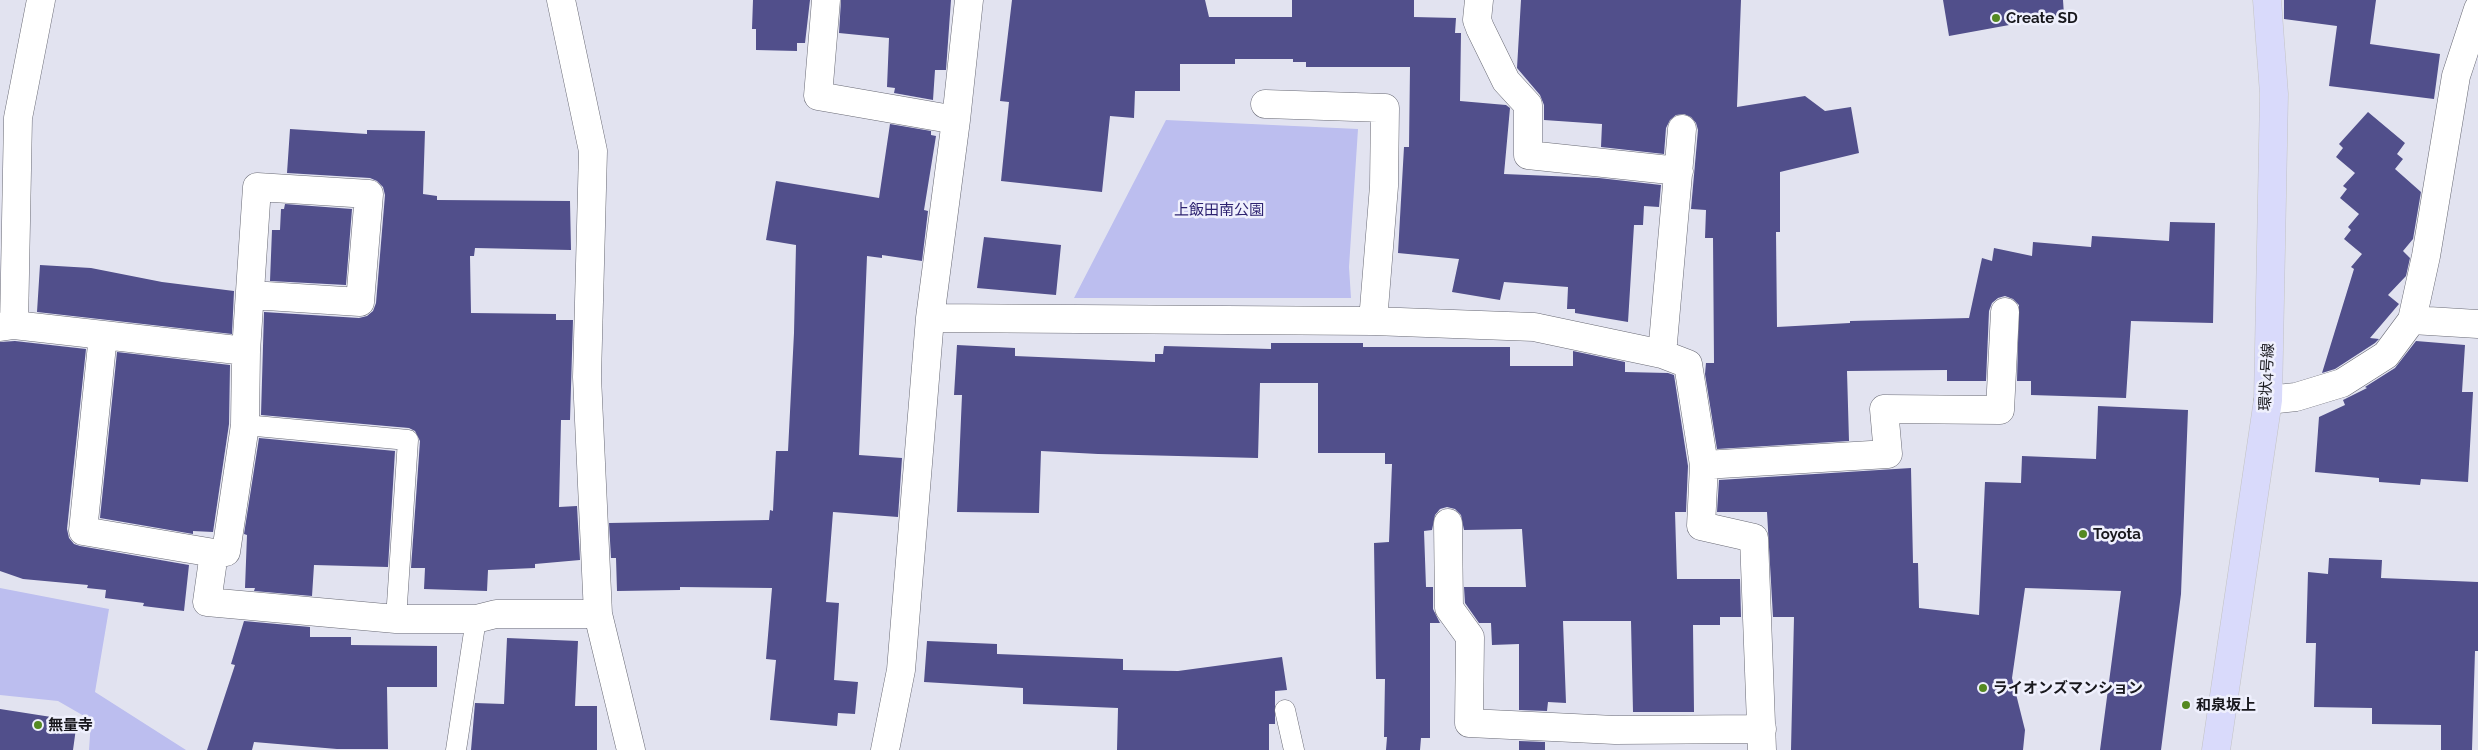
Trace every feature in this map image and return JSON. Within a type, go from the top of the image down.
[{"type":"main road","name":"環状4号線","points":[[2216,750],[2268,400],[2274,94],[2267,0]]},
{"type":"street","points":[[41,0],[18,118],[7,326],[246,351]]},
{"type":"street","points":[[561,0],[593,150],[587,377],[598,614],[631,750]]},
{"type":"street","points":[[826,0],[818,96],[956,120]]},
{"type":"street","points":[[885,750],[901,670],[930,318],[956,120],[969,0]]},
{"type":"street","points":[[1479,0],[1477,20],[1480,28],[1506,81],[1528,105],[1528,155],[1679,171]]},
{"type":"street","points":[[2268,400],[2296,397],[2342,383],[2386,355],[2412,320],[2428,247],[2456,76],[2478,9]]},
{"type":"street","points":[[1265,104],[1385,108],[1384,186],[1373,321]]},
{"type":"street","points":[[1662,354],[1682,129]]},
{"type":"street","points":[[103,335],[82,531],[214,553],[226,552],[245,425],[246,351],[257,187],[369,194],[360,302],[251,295]]},
{"type":"street","points":[[1704,465],[1888,454],[1884,410],[2000,410],[2005,312]]},
{"type":"street","points":[[930,318],[1373,321],[1534,327],[1662,354],[1688,364],[1704,465],[1701,526],[1754,538],[1762,739],[1469,723],[1470,637],[1448,608],[1448,523]]},
{"type":"street","points":[[2412,320],[2478,324]]},
{"type":"street","points":[[214,553],[207,602],[396,619],[476,619],[496,614],[598,614]]},
{"type":"lane","points":[[245,425],[408,440],[396,619]]},
{"type":"lane","points":[[456,750],[476,619]]},
{"type":"lane","points":[[1285,710],[1294,750]]},
{"type":"green space","name":"上飯田南公園","points":[[1166,120],[1358,129],[1349,267],[1351,298],[1074,298]]},
{"type":"green space","points":[[0,588],[109,609],[95,692],[186,750],[89,750],[91,720],[58,701],[0,695]]},
{"type":"building","points":[[753,0],[810,0],[805,43],[797,43],[797,51],[756,50],[756,29],[752,29]]},
{"type":"building","points":[[841,0],[951,0],[946,70],[935,70],[933,100],[894,93],[895,88],[887,87],[889,38],[839,33]]},
{"type":"building","points":[[1012,0],[1205,0],[1209,17],[1292,17],[1292,0],[1414,0],[1414,17],[1456,18],[1455,33],[1461,33],[1460,101],[1506,105],[1510,108],[1504,174],[1599,178],[1661,185],[1659,207],[1644,206],[1643,225],[1634,225],[1628,322],[1575,313],[1575,309],[1567,309],[1568,287],[1504,282],[1500,300],[1452,292],[1459,259],[1398,253],[1404,147],[1409,147],[1410,67],[1306,67],[1306,62],[1293,62],[1293,59],[1235,59],[1235,64],[1180,64],[1180,91],[1135,91],[1134,118],[1110,116],[1102,192],[1001,181],[1009,102],[1000,101]]},
{"type":"building","points":[[1521,0],[1741,0],[1737,107],[1805,96],[1825,111],[1851,107],[1859,153],[1780,172],[1780,232],[1776,232],[1777,327],[1850,323],[1850,321],[1969,318],[1982,258],[1992,261],[1994,248],[2032,256],[2033,242],[2091,247],[2092,236],[2169,241],[2170,222],[2215,223],[2213,323],[2131,321],[2126,398],[2031,395],[2031,381],[2017,381],[2019,305],[2013,299],[2005,296],[1998,298],[1992,303],[1989,311],[1986,381],[1947,381],[1947,370],[1847,371],[1849,441],[1717,449],[1705,374],[1706,363],[1714,363],[1713,238],[1705,238],[1706,210],[1691,209],[1698,130],[1696,123],[1691,117],[1684,114],[1676,115],[1670,120],[1666,128],[1664,154],[1601,147],[1602,124],[1544,120],[1544,105],[1540,95],[1517,68]]},
{"type":"building","name":"Create SD","points":[[1943,0],[2063,0],[2064,15],[1949,36]]},
{"type":"building","points":[[2284,0],[2376,0],[2370,44],[2440,54],[2434,99],[2329,86],[2337,26],[2284,19]]},
{"type":"building","points":[[2368,112],[2405,143],[2397,154],[2403,159],[2395,169],[2421,192],[2413,239],[2403,251],[2410,258],[2406,276],[2388,295],[2399,304],[2370,338],[2379,339],[2335,369],[2322,373],[2354,269],[2351,267],[2362,254],[2344,239],[2351,230],[2348,227],[2359,214],[2340,198],[2347,189],[2343,186],[2355,173],[2336,157],[2343,148],[2339,144]]},
{"type":"building","points":[[890,124],[931,131],[931,135],[936,136],[924,210],[928,211],[922,261],[882,255],[882,258],[867,256],[859,455],[902,458],[898,517],[833,512],[826,602],[839,603],[834,680],[858,682],[855,714],[838,713],[837,726],[770,720],[776,660],[766,659],[772,588],[680,587],[680,590],[617,591],[616,558],[611,558],[609,523],[769,520],[770,510],[773,511],[776,451],[788,451],[796,245],[766,240],[776,181],[879,198]]},
{"type":"building","points":[[290,129],[367,134],[367,130],[425,131],[423,194],[437,196],[437,200],[570,201],[571,250],[475,248],[474,256],[470,256],[471,313],[556,314],[556,320],[573,320],[570,420],[561,420],[559,507],[577,506],[580,560],[535,564],[535,568],[488,570],[487,591],[424,589],[425,568],[411,568],[420,441],[415,431],[409,428],[261,415],[264,312],[359,318],[367,316],[373,311],[376,303],[385,195],[383,187],[377,181],[370,178],[287,173]]},
{"type":"building","points":[[285,204],[352,209],[346,285],[270,281],[272,230],[280,230],[281,209],[284,209]]},
{"type":"building","points":[[984,237],[1061,245],[1056,295],[977,288]]},
{"type":"building","points":[[40,265],[91,268],[162,282],[234,291],[232,334],[37,312]]},
{"type":"building","points":[[15,341],[86,349],[67,529],[69,538],[74,544],[80,546],[189,565],[184,611],[143,606],[144,603],[105,598],[106,590],[87,588],[88,585],[23,579],[0,571],[0,342]]},
{"type":"building","points":[[2416,341],[2465,345],[2462,392],[2473,392],[2468,482],[2421,479],[2420,485],[2379,482],[2379,478],[2315,472],[2319,417],[2345,405],[2343,400],[2367,388],[2365,387],[2395,368]]},
{"type":"building","points":[[1271,343],[1363,343],[1363,347],[1510,347],[1510,366],[1573,366],[1573,351],[1625,362],[1625,372],[1668,373],[1674,375],[1688,466],[1686,512],[1675,512],[1677,579],[1740,579],[1741,617],[1720,617],[1720,625],[1693,625],[1694,712],[1633,712],[1631,621],[1563,621],[1566,703],[1548,702],[1547,711],[1519,710],[1519,644],[1492,645],[1491,623],[1479,623],[1465,603],[1464,587],[1526,587],[1522,529],[1464,530],[1461,515],[1455,509],[1447,507],[1440,509],[1435,515],[1432,530],[1424,531],[1426,587],[1433,587],[1433,609],[1440,623],[1430,623],[1430,738],[1421,738],[1420,750],[1386,750],[1387,737],[1384,737],[1385,679],[1376,679],[1374,543],[1389,542],[1392,464],[1385,464],[1385,453],[1318,453],[1318,383],[1260,383],[1258,458],[1041,451],[1039,513],[957,512],[962,395],[954,395],[957,345],[1015,348],[1015,356],[1155,362],[1155,354],[1163,354],[1164,346],[1271,349]]},
{"type":"building","points":[[117,352],[230,365],[229,424],[213,532],[193,531],[193,534],[100,518]]},
{"type":"building","points":[[2098,406],[2188,410],[2181,594],[2161,750],[2100,750],[2121,591],[2025,588],[2012,678],[2025,730],[2023,750],[1791,750],[1794,617],[1773,617],[1767,512],[1717,512],[1719,480],[1911,468],[1913,563],[1918,563],[1919,608],[1979,615],[1985,482],[2021,483],[2022,456],[2096,459]]},
{"type":"building","points":[[259,438],[395,451],[388,567],[314,565],[312,596],[254,591],[255,588],[245,588],[247,535],[244,534]]},
{"type":"building","points":[[2329,558],[2382,560],[2381,578],[2478,582],[2478,651],[2475,651],[2472,750],[2441,750],[2441,725],[2372,724],[2372,708],[2314,707],[2316,643],[2306,643],[2308,572],[2328,574]]},
{"type":"building","points":[[244,621],[310,627],[310,637],[351,637],[351,645],[437,646],[437,687],[387,687],[388,749],[337,749],[254,742],[252,750],[207,750],[235,665],[231,664]]},
{"type":"building","points":[[507,638],[578,641],[575,706],[597,706],[597,750],[471,750],[475,703],[504,704]]},
{"type":"building","points":[[927,641],[997,644],[997,654],[1123,659],[1123,670],[1178,671],[1282,657],[1287,690],[1275,691],[1275,724],[1269,724],[1269,750],[1117,750],[1118,708],[1023,704],[1023,688],[924,682]]},
{"type":"building","name":"無量寺","points":[[0,709],[77,721],[73,750],[0,750]]},
{"type":"building","points":[[1519,741],[1545,742],[1545,750],[1519,750]]},
{"type":"place","name":"Create SD","points":[[1996,18]]},
{"type":"place","name":"Toyota","points":[[2083,534]]},
{"type":"place","name":"ライオンズマンション","points":[[1983,688]]},
{"type":"place","name":"和泉坂上","points":[[2186,705]]},
{"type":"place","name":"無量寺","points":[[38,725]]}]
